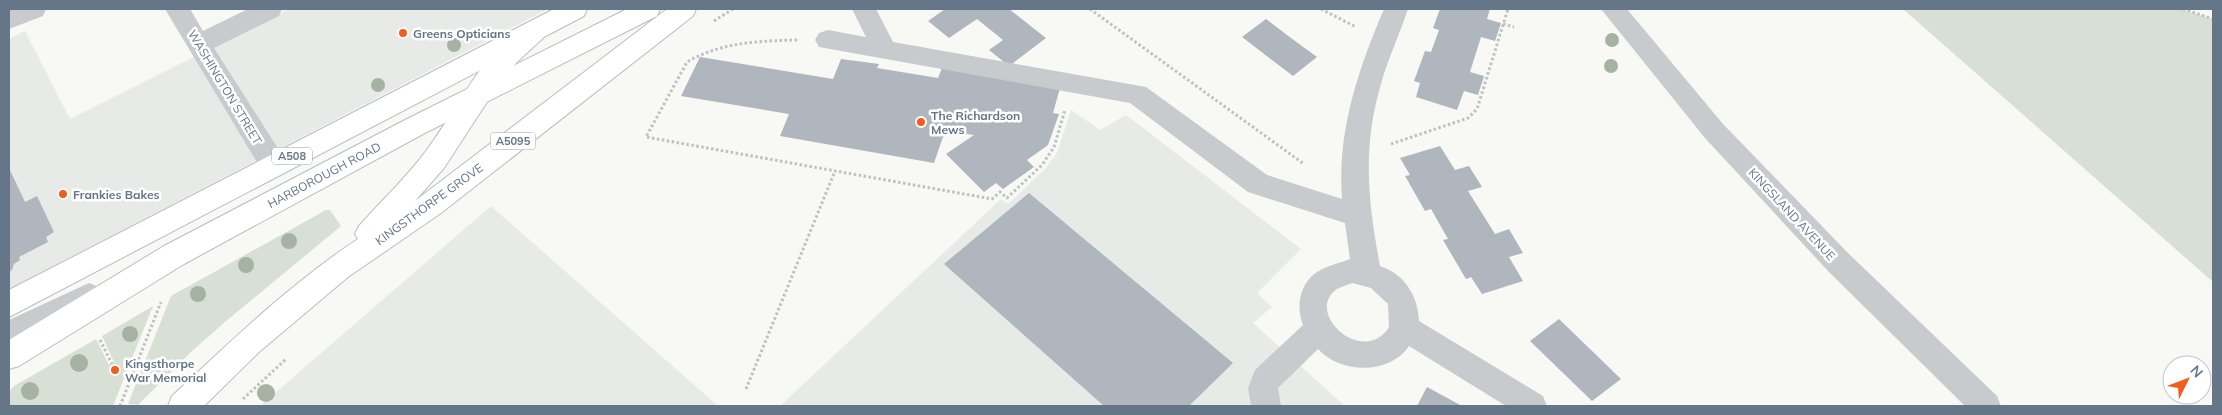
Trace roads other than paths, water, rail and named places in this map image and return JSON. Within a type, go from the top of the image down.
[{"type":"main road","name":"A508","points":[[9,304],[575,9]]},
{"type":"main road","name":"HARBOROUGH ROAD","points":[[9,356],[174,255],[476,96],[648,9]]},
{"type":"main road","name":"KINGSTHORPE GROVE","points":[[183,406],[249,343],[338,268],[431,205],[684,9]]},
{"type":"main road","name":"KINGSTHORPE GROVE","points":[[338,268],[435,160],[476,96],[508,55],[536,29]]},
{"type":"street","points":[[9,20],[34,9]]},
{"type":"street","name":"WASHINGTON STREET","points":[[178,9],[274,166]]},
{"type":"street","points":[[199,44],[270,9]]},
{"type":"street","points":[[864,9],[885,50]]},
{"type":"street","points":[[1367,273],[1357,215],[1356,130],[1368,79],[1396,9]]},
{"type":"street","name":"KINGSLAND AVENUE","points":[[1612,9],[1714,131],[1838,262],[1986,406]]},
{"type":"street","points":[[828,40],[1137,94],[1258,184],[1357,215]]},
{"type":"street","name":"A508","points":[[9,334],[174,255]]},
{"type":"street","points":[[1351,272],[1367,273],[1381,279],[1394,289],[1402,301],[1406,315],[1405,328],[1398,340],[1388,349],[1365,354],[1342,350],[1328,342],[1318,330],[1312,317],[1312,304],[1316,291],[1324,281],[1337,274],[1351,272]]},
{"type":"street","points":[[1405,328],[1532,406]]},
{"type":"street","points":[[1266,406],[1263,388],[1266,380],[1318,330]]},
{"type":"place","name":"Greens Opticians","points":[[403,33]]},
{"type":"place","name":"The Richardson Mews","points":[[921,122]]},
{"type":"place","name":"Frankies Bakes","points":[[63,194]]},
{"type":"place","name":"Kingsthorpe War Memorial","points":[[115,370]]}]
